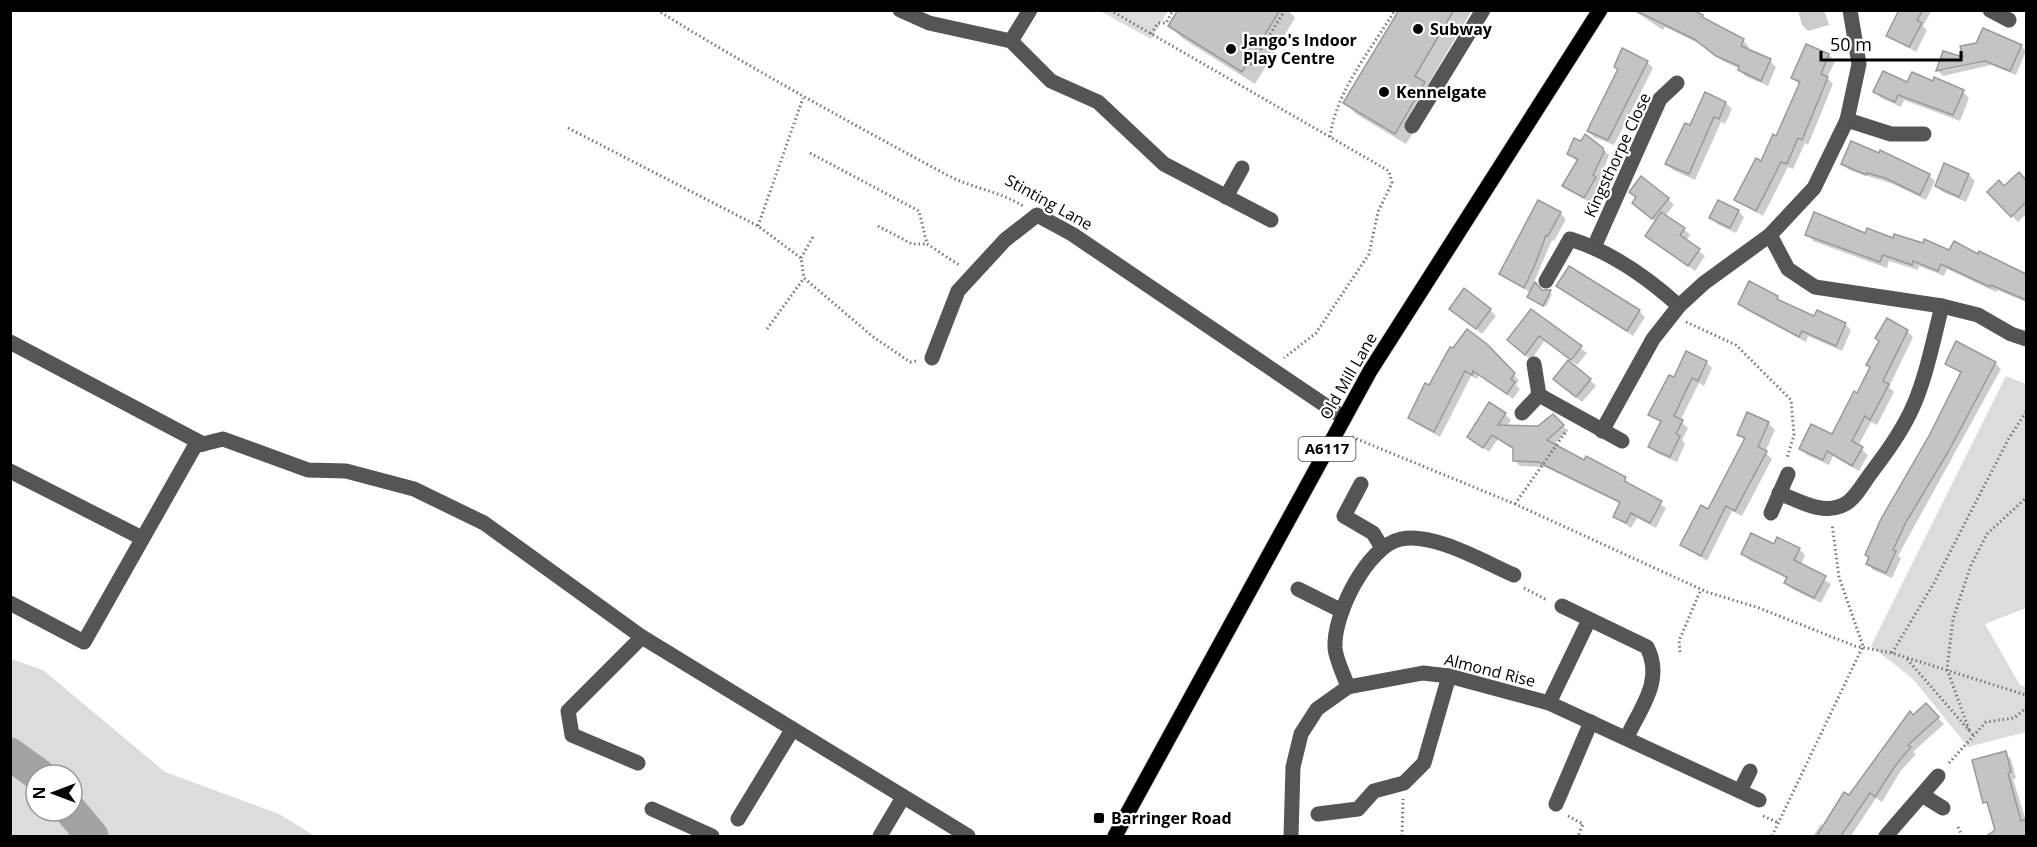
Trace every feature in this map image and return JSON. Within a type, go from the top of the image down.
[{"type":"main road","name":"Old Mill Lane","points":[[1115,837],[1370,371],[1600,10]]},
{"type":"street","points":[[900,10],[929,23],[1011,41],[1051,81],[1098,102],[1164,164],[1271,220]]},
{"type":"street","points":[[1011,41],[1030,10]]},
{"type":"street","points":[[1412,126],[1483,10]]},
{"type":"street","points":[[1602,431],[1653,339],[1675,311],[1704,284],[1770,235],[1814,188],[1847,120],[1859,64],[1850,10]]},
{"type":"street","points":[[1990,10],[2009,20]]},
{"type":"street","name":"Kingsthorpe Close","points":[[1594,247],[1660,99],[1677,83]]},
{"type":"street","points":[[1847,120],[1891,134],[1924,134]]},
{"type":"street","points":[[1226,196],[1242,168]]},
{"type":"street","points":[[932,358],[958,291],[1005,240],[1037,215]]},
{"type":"street","name":"Stinting Lane","points":[[1037,215],[1072,234],[1271,368],[1341,424]]},
{"type":"street","points":[[1770,235],[1788,269],[1815,287],[1942,306],[1978,315],[2011,334],[2026,339]]},
{"type":"street","points":[[1546,281],[1570,239],[1594,247],[1651,281],[1675,311]]},
{"type":"street","points":[[1779,493],[1815,507],[1831,508],[1846,504],[1897,437],[1921,385],[1942,306]]},
{"type":"street","points":[[10,342],[202,444]]},
{"type":"street","points":[[1534,364],[1539,394],[1574,417],[1622,441]]},
{"type":"street","points":[[1522,413],[1539,394]]},
{"type":"street","points":[[10,603],[84,642],[195,446],[223,439],[308,470],[346,471],[414,489],[484,523],[642,637],[902,799],[968,837]]},
{"type":"street","points":[[10,471],[142,538]]},
{"type":"street","points":[[1771,513],[1788,474]]},
{"type":"street","points":[[1361,484],[1344,516],[1373,533],[1381,546]]},
{"type":"street","points":[[1348,687],[1335,649],[1337,624],[1363,571],[1381,546],[1402,538],[1430,539],[1514,574]]},
{"type":"street","points":[[1298,588],[1342,611]]},
{"type":"street","points":[[1557,604],[1647,647],[1654,661],[1655,677],[1627,737]]},
{"type":"street","points":[[1549,703],[1589,620]]},
{"type":"street","points":[[638,763],[572,735],[568,711],[642,637]]},
{"type":"street","name":"Almond Rise","points":[[1290,837],[1293,767],[1301,734],[1317,710],[1348,687],[1423,673],[1449,676],[1549,703],[1740,791],[1758,807]]},
{"type":"street","points":[[1318,814],[1358,809],[1374,791],[1404,783],[1424,764],[1449,676]]},
{"type":"street","points":[[1558,799],[1591,722]]},
{"type":"street","points":[[738,819],[792,730]]},
{"type":"street","points":[[1740,791],[1750,771]]},
{"type":"street","points":[[1886,837],[1938,776]]},
{"type":"street","points":[[1922,795],[1943,807]]},
{"type":"street","points":[[879,837],[902,799]]},
{"type":"street","points":[[652,809],[712,837]]},
{"type":"path","name":"Stinting Lane","points":[[657,10],[803,98],[953,178],[1005,195],[1037,215]]},
{"type":"path","points":[[664,15],[667,10]]},
{"type":"path","points":[[1110,10],[1389,171],[1392,183],[1378,212],[1369,254],[1316,333],[1271,368]]},
{"type":"path","points":[[1151,34],[1158,23],[1166,23],[1173,10]]},
{"type":"path","points":[[1251,65],[1285,10]]},
{"type":"path","points":[[1330,137],[1332,117],[1340,99],[1395,10]]},
{"type":"path","points":[[758,226],[803,98]]},
{"type":"path","points":[[568,128],[758,226],[801,258]]},
{"type":"path","points":[[810,153],[919,211],[927,244]]},
{"type":"path","points":[[878,226],[912,244],[927,244],[973,274]]},
{"type":"path","points":[[814,235],[801,258],[804,278],[872,336],[910,362],[932,358]]},
{"type":"path","points":[[767,329],[804,278]]},
{"type":"path","points":[[1675,311],[1736,345],[1791,400],[1794,435],[1782,471],[1788,474]]},
{"type":"path","points":[[1892,653],[1934,584],[2004,447],[2026,412]]},
{"type":"path","points":[[1515,504],[1574,417]]},
{"type":"path","points":[[1341,424],[1701,589],[1759,608],[1817,633],[1947,669],[2026,695]]},
{"type":"path","points":[[1969,730],[1947,669],[1953,619],[1971,565],[1987,534],[2026,500]]},
{"type":"path","points":[[1772,837],[1863,646],[1839,577],[1831,508]]},
{"type":"path","points":[[1680,652],[1679,641],[1701,589]]},
{"type":"path","points":[[1527,592],[1557,604]]},
{"type":"path","points":[[1906,657],[1973,735]]},
{"type":"path","points":[[1938,776],[1986,722],[2014,718],[2026,708]]},
{"type":"path","points":[[1402,837],[1404,783]]},
{"type":"path","points":[[1558,799],[1568,817],[1583,824],[1578,837]]},
{"type":"path","points":[[1758,807],[1779,823]]},
{"type":"path","points":[[1958,827],[1962,837]]},
{"type":"shaded area","points":[[1168,10],[1151,39],[1100,11]]},
{"type":"shaded area","points":[[2006,376],[2026,384],[2026,608],[1985,624],[2020,685],[2026,687],[2026,732],[1968,747],[1913,679],[1871,646]]},
{"type":"shaded area","points":[[11,659],[43,670],[165,772],[279,814],[315,836],[11,836]]},
{"type":"building","name":"Jango's Indoor Play Centre","points":[[1178,10],[1280,10],[1242,72],[1168,26]]},
{"type":"building","points":[[1399,10],[1454,10],[1415,76],[1425,82],[1395,134],[1343,103]]},
{"type":"building","points":[[1634,10],[1693,10],[1703,15],[1702,17],[1744,39],[1741,46],[1771,59],[1761,81],[1738,70],[1739,66],[1716,56],[1694,39]]},
{"type":"building","points":[[1899,10],[1923,10],[1917,20],[1922,23],[1909,47],[1886,36]]},
{"type":"building","points":[[1983,28],[2022,45],[2010,71],[1985,61],[1936,71],[1943,51],[1963,57],[1960,46],[1976,43]]},
{"type":"building","points":[[1806,44],[1829,54],[1821,74],[1828,77],[1802,140],[1798,138],[1787,164],[1781,162],[1756,211],[1734,200],[1756,158],[1761,161],[1773,134],[1776,136],[1800,82],[1791,78]]},
{"type":"building","points":[[1622,48],[1648,61],[1608,140],[1587,131],[1618,69],[1614,67]]},
{"type":"building","points":[[1883,71],[1907,82],[1912,72],[1933,81],[1934,77],[1964,90],[1953,115],[1898,95],[1895,102],[1873,92]]},
{"type":"building","points":[[1705,92],[1726,102],[1719,119],[1714,117],[1689,174],[1665,164],[1685,123],[1690,125]]},
{"type":"building","points":[[1585,134],[1603,148],[1604,152],[1593,175],[1596,177],[1584,198],[1562,186],[1578,159],[1567,154],[1574,138],[1581,141]]},
{"type":"building","points":[[1851,141],[1879,153],[1880,150],[1930,174],[1920,195],[1885,178],[1867,173],[1866,175],[1841,164]]},
{"type":"building","points":[[1944,163],[1969,174],[1959,197],[1935,186]]},
{"type":"building","points":[[2019,172],[2026,180],[2026,202],[2011,217],[1987,192],[1999,180],[2004,186]]},
{"type":"building","points":[[1641,176],[1669,198],[1652,219],[1632,203],[1636,197],[1629,192]]},
{"type":"building","points":[[1538,200],[1561,212],[1548,236],[1546,235],[1524,288],[1499,274]]},
{"type":"building","points":[[1718,200],[1739,210],[1730,228],[1709,218]]},
{"type":"building","points":[[1661,212],[1685,228],[1680,235],[1700,249],[1688,266],[1645,236]]},
{"type":"building","points":[[1814,212],[1865,233],[1867,228],[1893,238],[1894,234],[1923,243],[1924,239],[1949,250],[1954,241],[1978,254],[1979,251],[2026,274],[2026,300],[1991,285],[1990,287],[1941,264],[1938,271],[1913,261],[1912,265],[1883,255],[1880,262],[1805,235]]},
{"type":"building","points":[[1569,266],[1640,310],[1627,331],[1556,286]]},
{"type":"building","points":[[1749,281],[1778,296],[1777,299],[1814,316],[1817,310],[1846,323],[1836,346],[1802,331],[1799,337],[1738,304]]},
{"type":"building","points":[[1535,282],[1542,290],[1551,290],[1543,306],[1527,297]]},
{"type":"building","points":[[1464,288],[1491,309],[1476,329],[1449,309]]},
{"type":"building","points":[[1531,309],[1582,346],[1571,360],[1539,336],[1525,355],[1507,340]]},
{"type":"building","points":[[1887,318],[1908,330],[1883,381],[1889,384],[1870,420],[1865,416],[1852,441],[1863,447],[1852,466],[1827,451],[1823,460],[1799,449],[1811,424],[1832,434],[1854,391],[1857,393],[1870,367],[1866,365],[1879,341],[1875,338]]},
{"type":"building","points":[[1467,329],[1487,344],[1515,373],[1511,379],[1515,382],[1507,394],[1473,371],[1472,375],[1465,371],[1434,432],[1408,418],[1425,383],[1429,385],[1450,347],[1453,348]]},
{"type":"building","points":[[1956,341],[1996,362],[1947,454],[1906,522],[1893,550],[1896,551],[1886,573],[1866,564],[1869,557],[1865,555],[1881,519],[1929,436],[1961,372],[1945,364]]},
{"type":"building","points":[[1686,351],[1707,361],[1698,381],[1692,378],[1674,416],[1683,420],[1676,434],[1680,436],[1670,457],[1648,447],[1661,421],[1648,415],[1669,375],[1674,377]]},
{"type":"building","points":[[1568,360],[1591,379],[1576,397],[1553,379]]},
{"type":"building","points":[[1489,402],[1506,413],[1498,425],[1538,426],[1553,414],[1564,425],[1547,440],[1584,460],[1586,456],[1626,477],[1624,481],[1662,501],[1650,523],[1631,513],[1626,523],[1613,517],[1620,502],[1538,462],[1513,461],[1513,448],[1492,435],[1483,448],[1467,437]]},
{"type":"building","points":[[1747,412],[1769,422],[1758,447],[1767,451],[1735,511],[1726,506],[1701,556],[1680,545],[1701,505],[1708,509],[1745,438],[1737,435]]},
{"type":"building","points":[[1751,533],[1774,544],[1777,537],[1800,548],[1794,560],[1826,576],[1814,598],[1784,583],[1787,577],[1741,554]]},
{"type":"building","points":[[1926,703],[1939,717],[1908,745],[1911,747],[1895,766],[1875,797],[1870,793],[1840,837],[1816,837],[1844,792],[1849,795],[1910,711],[1913,715]]},
{"type":"building","points":[[2006,751],[2011,772],[2008,773],[2021,821],[2026,819],[2026,837],[1985,837],[1995,830],[1987,802],[1983,803],[1972,760]]},
{"type":"waterway","points":[[10,754],[24,764]]},
{"type":"waterway","points":[[81,823],[92,836]]},
{"type":"place","name":"Subway","points":[[1418,29]]},
{"type":"place","name":"Jango's Indoor Play Centre","points":[[1231,49]]},
{"type":"place","name":"Kennelgate","points":[[1384,92]]},
{"type":"place","name":"Barringer Road","points":[[1099,818]]}]
